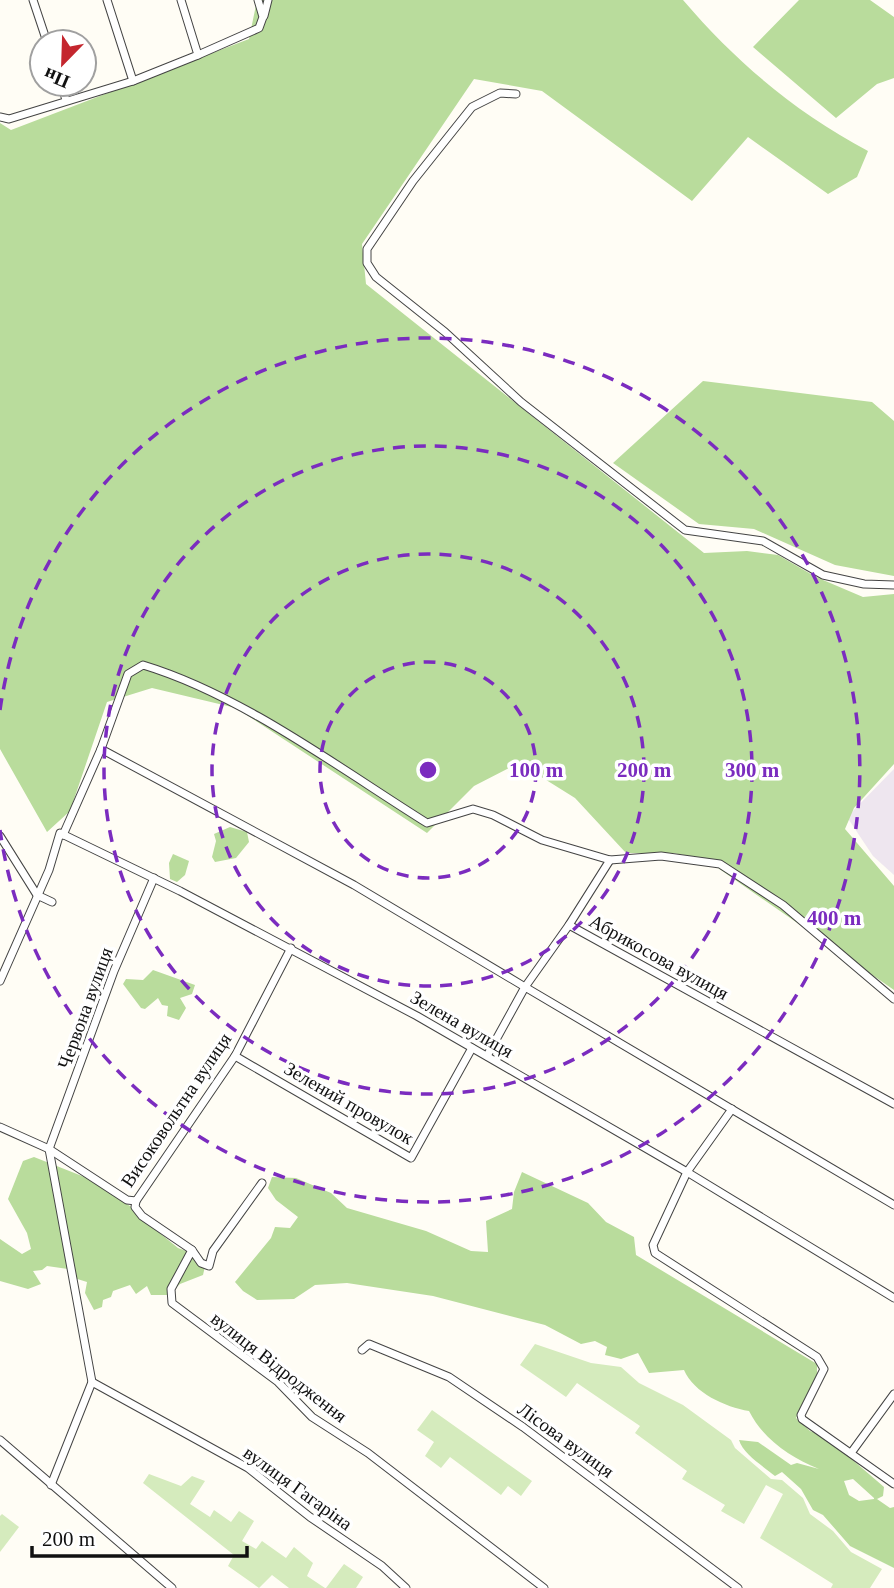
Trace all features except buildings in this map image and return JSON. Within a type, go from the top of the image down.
[{"type":"street","points":[[33,0],[42,28]]},
{"type":"street","points":[[107,0],[133,81]]},
{"type":"street","points":[[181,0],[198,55]]},
{"type":"street","points":[[258,0],[264,17]]},
{"type":"street","points":[[0,117],[9,118],[133,81],[198,55],[259,28],[268,0]]},
{"type":"street","points":[[516,94],[500,93],[471,107],[413,181],[367,249],[367,263],[376,277],[445,332],[520,402],[685,530],[763,541],[823,575],[864,584],[894,585]]},
{"type":"street","points":[[0,981],[49,870],[57,838],[60,833],[63,835],[101,749],[128,674],[143,665],[188,678],[427,823],[473,809],[542,840],[610,860],[661,856],[705,859],[734,871],[783,905],[894,999]]},
{"type":"street","points":[[101,749],[354,885],[894,1205]]},
{"type":"street","name":"Зелена вулиця","points":[[63,835],[291,948],[487,1056],[687,1172],[894,1298]]},
{"type":"street","points":[[0,836],[37,895],[52,902]]},
{"type":"street","points":[[569,925],[610,860]]},
{"type":"street","name":"Червона вулиця","points":[[49,1149],[114,971],[154,878]]},
{"type":"street","points":[[30,881],[36,885],[41,883]]},
{"type":"street","name":"Абрикосова вулиця","points":[[487,1056],[525,987],[569,925],[894,1104]]},
{"type":"street","name":"Високовольтна вулиця","points":[[0,1127],[49,1149],[127,1200],[136,1201],[235,1056],[291,948]]},
{"type":"street","name":"Зелений провулок","points":[[235,1056],[411,1158],[472,1048]]},
{"type":"street","points":[[732,1109],[687,1172],[653,1245],[655,1253],[817,1357],[824,1369],[801,1415],[802,1419],[894,1483]]},
{"type":"street","points":[[49,1149],[92,1382],[51,1485]]},
{"type":"street","points":[[136,1201],[135,1208],[142,1216],[192,1250],[201,1263],[209,1266],[214,1251],[261,1183]]},
{"type":"street","name":"вулиця Відродження","points":[[192,1250],[171,1289],[172,1303],[278,1382],[326,1428],[368,1453],[544,1588]]},
{"type":"street","name":"Лісова вулиця","points":[[362,1350],[369,1344],[449,1377],[523,1427],[738,1588]]},
{"type":"street","name":"вулиця Гагаріна","points":[[92,1382],[248,1468],[310,1517],[382,1566],[406,1588]]},
{"type":"street","points":[[851,1453],[894,1394]]},
{"type":"street","points":[[0,1440],[172,1588]]},
{"type":"shaded area","points":[[894,769],[894,875],[873,856],[847,817]]},
{"type":"green space","points":[[257,0],[683,0],[724,45],[768,84],[816,120],[868,151],[857,177],[828,194],[748,137],[692,201],[542,91],[474,79],[362,244],[366,284],[704,553],[747,551],[778,555],[816,577],[863,597],[894,594],[894,764],[854,808],[845,829],[894,886],[894,990],[705,859],[673,853],[626,853],[575,798],[519,763],[474,786],[427,833],[236,708],[152,688],[107,702],[70,811],[47,832],[0,749],[0,123],[11,130],[249,39]]},
{"type":"green space","points":[[799,0],[870,0],[894,17],[894,78],[877,84],[836,118],[753,47]]},
{"type":"green space","points":[[703,381],[872,402],[894,421],[894,576],[835,565],[754,529],[699,524],[613,463]]},
{"type":"green space","points":[[230,827],[247,832],[249,842],[236,858],[215,862],[212,857],[216,841],[214,834]]},
{"type":"green space","points":[[173,854],[189,861],[185,875],[177,882],[170,879],[169,863]]},
{"type":"green space","points":[[153,970],[195,985],[192,994],[180,998],[186,1008],[179,1020],[167,1016],[168,1006],[162,1005],[158,998],[145,1009],[141,1008],[123,984],[126,979],[143,980]]},
{"type":"green space","points":[[34,1157],[87,1178],[136,1210],[140,1217],[178,1248],[202,1257],[206,1262],[203,1275],[180,1284],[168,1295],[151,1295],[147,1286],[136,1294],[130,1285],[113,1291],[111,1297],[103,1300],[102,1307],[94,1310],[85,1293],[87,1282],[71,1277],[68,1269],[47,1266],[33,1271],[41,1284],[28,1289],[0,1281],[0,1239],[22,1254],[31,1249],[27,1233],[8,1199],[23,1161]]},
{"type":"green space","points":[[522,1172],[588,1203],[606,1222],[634,1237],[636,1255],[817,1364],[817,1378],[796,1418],[810,1431],[826,1437],[884,1487],[883,1496],[877,1499],[890,1508],[894,1507],[894,1568],[850,1546],[823,1515],[813,1510],[801,1489],[782,1472],[775,1476],[759,1464],[739,1440],[758,1442],[791,1465],[797,1463],[819,1469],[778,1446],[762,1430],[749,1411],[711,1398],[695,1386],[684,1370],[649,1373],[638,1353],[621,1359],[605,1355],[607,1347],[595,1341],[581,1344],[545,1325],[433,1296],[347,1283],[315,1285],[294,1299],[257,1300],[235,1282],[271,1238],[275,1227],[290,1228],[298,1217],[276,1200],[268,1188],[272,1177],[296,1178],[331,1193],[347,1208],[426,1231],[471,1251],[488,1252],[486,1221],[512,1209],[514,1192]],"holes":[[[853,1479],[874,1498],[859,1501],[849,1495],[844,1481]]]},
{"type":"green space","points":[[535,1344],[591,1363],[621,1367],[639,1383],[683,1405],[731,1440],[735,1448],[771,1479],[782,1480],[803,1498],[810,1514],[833,1531],[851,1552],[882,1569],[870,1588],[831,1588],[833,1584],[760,1538],[783,1494],[766,1485],[744,1524],[721,1511],[725,1505],[682,1479],[687,1471],[635,1433],[640,1426],[577,1383],[566,1397],[520,1365]]},
{"type":"green space","points":[[432,1410],[532,1481],[521,1496],[508,1486],[501,1495],[450,1457],[441,1468],[425,1456],[434,1442],[417,1430]]},
{"type":"green space","points":[[149,1474],[181,1486],[192,1476],[205,1481],[190,1504],[210,1517],[214,1510],[231,1522],[239,1511],[254,1521],[242,1541],[256,1549],[262,1541],[286,1558],[294,1547],[313,1563],[307,1576],[325,1588],[289,1588],[272,1575],[259,1588],[228,1566],[234,1555],[143,1483]]},
{"type":"green space","points":[[2,1514],[19,1527],[0,1552],[0,1516]]},
{"type":"green space","points":[[344,1564],[363,1577],[356,1588],[326,1588]]}]
